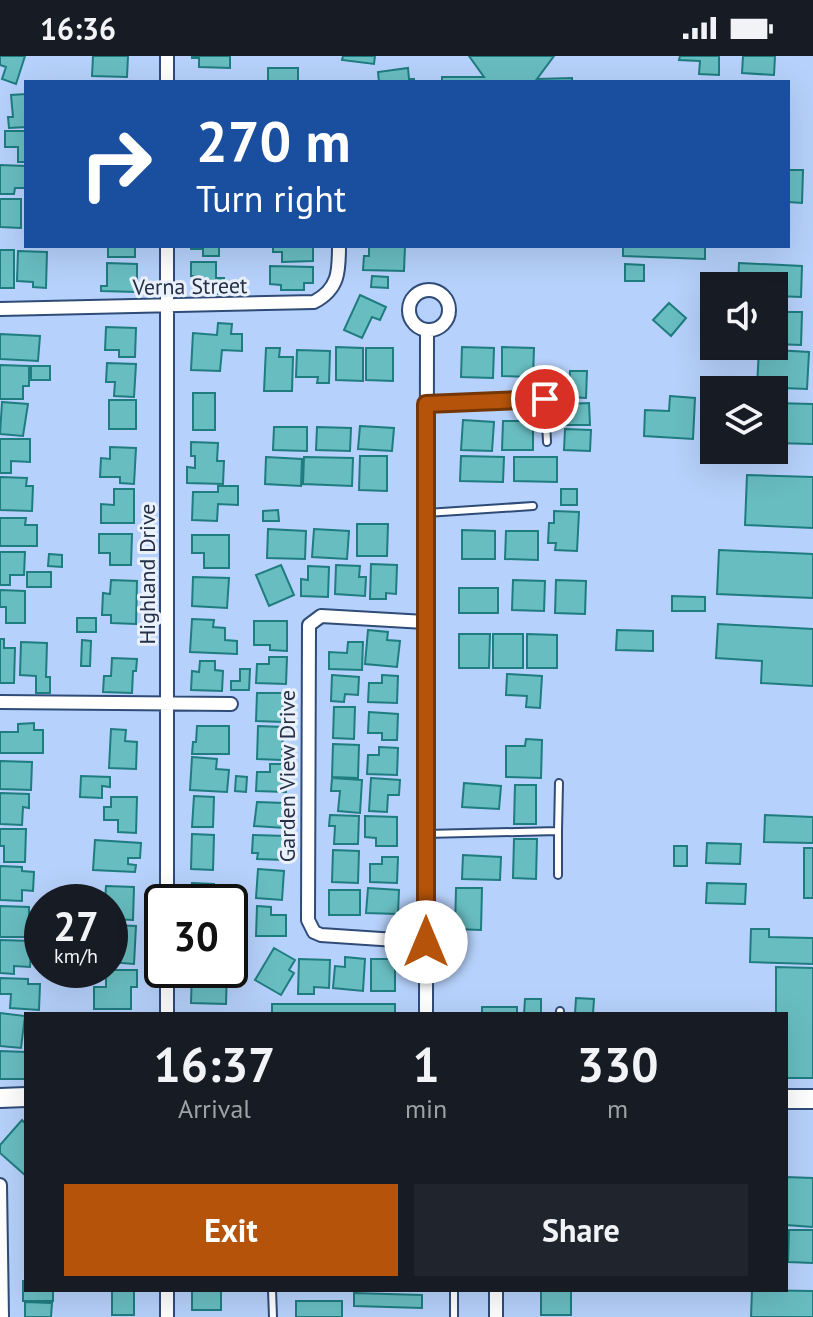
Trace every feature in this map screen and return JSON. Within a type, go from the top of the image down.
[{"type":"street","points":[[167,56],[167,80]]},
{"type":"street","name":"Highland Drive","points":[[167,248],[167,884]]},
{"type":"street","name":"Verna Street","points":[[0,309],[314,302],[335,286],[339,248]]},
{"type":"street","points":[[426,1012],[427,330]]},
{"type":"street","name":"Garden View Drive","points":[[425,622],[321,616],[309,625],[307,859],[308,920],[314,932],[426,942]]},
{"type":"street","points":[[0,702],[231,704]]},
{"type":"street","points":[[167,988],[167,1012]]},
{"type":"street","points":[[0,1098],[24,1097]]},
{"type":"street","points":[[788,1099],[813,1099]]},
{"type":"street","points":[[0,1185],[2,1317]]},
{"type":"street","points":[[167,1292],[167,1317]]},
{"type":"street","points":[[496,1292],[496,1317]]},
{"type":"lane","points":[[426,404],[545,399],[547,442]]},
{"type":"lane","points":[[426,513],[533,506]]},
{"type":"lane","points":[[558,875],[559,783]]},
{"type":"lane","points":[[425,834],[558,831]]},
{"type":"lane","points":[[272,1292],[273,1317]]},
{"type":"lane","points":[[454,1292],[454,1317]]},
{"type":"building","points":[[0,56],[25,56],[16,84],[2,79],[6,67],[0,65]]},
{"type":"building","points":[[93,56],[128,56],[127,77],[92,76]]},
{"type":"building","points":[[192,56],[230,56],[230,68],[199,67],[199,58]]},
{"type":"building","points":[[343,56],[375,56],[374,64],[342,60]]},
{"type":"building","points":[[469,56],[554,56],[537,79],[572,80],[442,80],[442,77],[484,77]]},
{"type":"building","points":[[680,56],[719,56],[719,75],[699,74],[700,61],[679,60]]},
{"type":"building","points":[[743,56],[775,56],[774,75],[742,73]]},
{"type":"building","points":[[268,68],[298,68],[298,80],[268,80]]},
{"type":"building","points":[[408,68],[409,79],[414,80],[379,80],[378,72]]},
{"type":"building","points":[[24,94],[24,127],[9,128],[8,117],[13,117],[11,95]]},
{"type":"building","points":[[5,131],[24,131],[24,162],[18,162],[18,147],[5,147]]},
{"type":"building","points":[[0,165],[24,166],[24,188],[15,188],[14,194],[0,194]]},
{"type":"building","points":[[790,170],[803,170],[802,203],[790,202]]},
{"type":"building","points":[[0,199],[21,199],[21,228],[0,227]]},
{"type":"building","points":[[108,248],[135,248],[135,257],[108,257]]},
{"type":"building","points":[[219,248],[219,256],[203,256],[203,249],[191,249]]},
{"type":"building","points":[[273,248],[313,248],[313,261],[282,262],[282,252],[273,252]]},
{"type":"building","points":[[369,248],[405,248],[404,271],[363,270],[364,256],[369,256]]},
{"type":"building","points":[[623,248],[705,248],[705,259],[623,256]]},
{"type":"building","points":[[0,250],[14,250],[14,288],[0,288]]},
{"type":"building","points":[[18,251],[47,252],[46,288],[33,287],[33,282],[17,281]]},
{"type":"building","points":[[191,262],[216,262],[216,278],[224,278],[224,294],[197,293],[197,276],[191,276]]},
{"type":"building","points":[[107,263],[137,264],[137,292],[101,291],[101,286],[107,286]]},
{"type":"building","points":[[739,263],[802,266],[801,297],[788,297],[788,272],[739,272]]},
{"type":"building","points":[[625,264],[644,265],[644,281],[625,281]]},
{"type":"building","points":[[270,266],[313,267],[313,283],[304,283],[304,290],[281,290],[281,285],[270,284]]},
{"type":"building","points":[[372,276],[388,277],[388,288],[371,287]]},
{"type":"building","points":[[360,295],[386,307],[380,320],[372,317],[362,338],[344,330]]},
{"type":"building","points":[[669,303],[686,318],[671,336],[653,320]]},
{"type":"building","points":[[788,312],[802,312],[801,345],[788,345]]},
{"type":"building","points":[[218,323],[232,324],[231,334],[242,334],[242,351],[222,350],[220,371],[191,370],[193,333],[217,335]]},
{"type":"building","points":[[106,327],[136,328],[135,357],[119,357],[119,350],[105,350]]},
{"type":"building","points":[[0,334],[40,336],[38,361],[0,359]]},
{"type":"building","points":[[336,347],[363,348],[363,381],[336,380]]},
{"type":"building","points":[[462,347],[494,348],[493,378],[461,377]]},
{"type":"building","points":[[502,347],[534,348],[533,377],[502,376]]},
{"type":"building","points":[[266,348],[280,348],[279,357],[293,357],[292,391],[264,391]]},
{"type":"building","points":[[366,348],[393,348],[393,381],[366,380]]},
{"type":"building","points":[[297,350],[330,351],[329,383],[317,383],[318,377],[296,377]]},
{"type":"building","points":[[788,351],[809,352],[807,389],[788,388],[788,376],[758,376],[758,360],[788,360]]},
{"type":"building","points":[[107,363],[136,364],[134,397],[114,396],[115,382],[106,382]]},
{"type":"building","points":[[0,365],[29,366],[29,386],[23,386],[23,399],[0,399]]},
{"type":"building","points":[[31,366],[50,366],[50,380],[31,380]]},
{"type":"building","points":[[570,371],[587,371],[586,398],[569,397]]},
{"type":"building","points":[[193,393],[215,393],[215,430],[193,430]]},
{"type":"building","points":[[670,396],[695,398],[693,439],[644,436],[645,410],[669,411]]},
{"type":"building","points":[[109,400],[136,400],[136,429],[109,429]]},
{"type":"building","points":[[2,402],[28,404],[23,436],[0,434]]},
{"type":"building","points":[[589,403],[590,425],[565,425],[565,404]]},
{"type":"building","points":[[788,403],[813,404],[813,444],[788,443]]},
{"type":"building","points":[[463,420],[494,422],[492,451],[461,450]]},
{"type":"building","points":[[503,421],[533,421],[533,450],[502,450]]},
{"type":"building","points":[[360,426],[394,428],[392,451],[358,449]]},
{"type":"building","points":[[274,427],[307,427],[307,451],[273,450]]},
{"type":"building","points":[[317,427],[351,428],[350,451],[316,450]]},
{"type":"building","points":[[565,429],[591,430],[590,451],[564,450]]},
{"type":"building","points":[[0,439],[30,439],[30,462],[11,461],[11,473],[0,473]]},
{"type":"building","points":[[191,442],[218,443],[217,461],[224,461],[223,484],[187,483],[187,467],[195,468]]},
{"type":"building","points":[[110,447],[136,448],[134,484],[120,483],[120,477],[100,477],[101,458],[110,459]]},
{"type":"building","points":[[360,456],[387,456],[387,491],[359,490]]},
{"type":"building","points":[[461,456],[504,457],[503,482],[460,481]]},
{"type":"building","points":[[266,457],[302,459],[301,486],[265,484]]},
{"type":"building","points":[[304,457],[353,458],[352,486],[303,484]]},
{"type":"building","points":[[514,457],[557,457],[557,482],[514,481]]},
{"type":"building","points":[[747,475],[813,477],[813,528],[745,525]]},
{"type":"building","points":[[0,477],[27,478],[26,486],[33,486],[32,511],[0,510]]},
{"type":"building","points":[[218,486],[238,486],[238,505],[218,504],[217,521],[192,520],[193,492],[218,492]]},
{"type":"building","points":[[114,489],[134,489],[134,523],[101,523],[101,504],[114,505]]},
{"type":"building","points":[[561,489],[577,489],[577,505],[561,505]]},
{"type":"building","points":[[278,510],[279,521],[263,521],[263,511]]},
{"type":"building","points":[[554,511],[579,512],[577,551],[555,550],[556,543],[548,543],[549,523],[554,523]]},
{"type":"building","points":[[0,518],[26,518],[25,525],[37,525],[37,546],[0,546]]},
{"type":"building","points":[[357,524],[388,524],[387,556],[357,556]]},
{"type":"building","points":[[268,529],[306,531],[305,559],[267,558]]},
{"type":"building","points":[[314,529],[349,531],[347,559],[312,557]]},
{"type":"building","points":[[462,530],[495,531],[495,559],[462,559]]},
{"type":"building","points":[[506,531],[538,531],[538,560],[505,559]]},
{"type":"building","points":[[99,534],[132,534],[131,565],[110,565],[110,553],[99,553]]},
{"type":"building","points":[[192,535],[229,535],[229,568],[204,568],[204,553],[192,553]]},
{"type":"building","points":[[719,550],[813,554],[813,598],[717,594]]},
{"type":"building","points":[[0,552],[25,552],[24,575],[10,575],[10,585],[0,585]]},
{"type":"building","points":[[49,554],[62,555],[62,567],[48,566]]},
{"type":"building","points":[[371,564],[397,565],[396,594],[386,593],[386,599],[370,599]]},
{"type":"building","points":[[281,565],[294,595],[269,606],[256,575]]},
{"type":"building","points":[[336,565],[360,566],[359,577],[366,577],[365,596],[335,594]]},
{"type":"building","points":[[308,566],[329,567],[328,597],[301,596],[301,579],[308,580]]},
{"type":"building","points":[[27,572],[51,572],[51,587],[27,587]]},
{"type":"building","points":[[193,577],[229,578],[227,608],[192,606]]},
{"type":"building","points":[[111,580],[137,581],[136,624],[111,623],[111,615],[102,615],[103,593],[110,594]]},
{"type":"building","points":[[513,580],[545,581],[544,611],[512,610]]},
{"type":"building","points":[[556,580],[586,581],[585,614],[555,613]]},
{"type":"building","points":[[459,588],[498,588],[498,613],[459,613]]},
{"type":"building","points":[[0,590],[25,591],[25,623],[6,623],[6,607],[0,607]]},
{"type":"building","points":[[672,596],[705,597],[705,611],[672,611]]},
{"type":"building","points":[[77,618],[96,618],[96,632],[77,632]]},
{"type":"building","points":[[192,619],[214,620],[213,627],[225,628],[225,640],[237,641],[237,654],[190,652]]},
{"type":"building","points":[[254,621],[287,621],[287,651],[270,650],[270,645],[254,645]]},
{"type":"building","points":[[718,624],[813,629],[813,686],[761,683],[762,661],[716,658]]},
{"type":"building","points":[[368,630],[388,632],[387,640],[400,641],[397,667],[365,664]]},
{"type":"building","points":[[617,630],[653,631],[653,651],[616,650]]},
{"type":"building","points":[[459,634],[490,634],[489,668],[459,668]]},
{"type":"building","points":[[493,634],[523,634],[523,668],[493,668]]},
{"type":"building","points":[[527,634],[557,635],[557,668],[527,668]]},
{"type":"building","points":[[0,639],[4,639],[4,648],[15,648],[14,683],[0,683]]},
{"type":"building","points":[[82,640],[91,641],[90,666],[81,666]]},
{"type":"building","points":[[21,642],[47,643],[46,677],[50,677],[50,693],[36,693],[36,676],[20,675]]},
{"type":"building","points":[[348,642],[363,642],[362,670],[329,669],[329,652],[347,653]]},
{"type":"building","points":[[269,657],[287,657],[286,684],[256,683],[257,664],[269,664]]},
{"type":"building","points":[[112,658],[137,659],[132,693],[103,692],[104,676],[111,676]]},
{"type":"building","points":[[200,661],[215,661],[215,670],[223,671],[222,691],[191,690],[192,671],[199,672]]},
{"type":"building","points":[[240,669],[250,669],[249,690],[231,690],[231,681],[240,681]]},
{"type":"building","points":[[507,674],[542,676],[540,708],[526,707],[527,696],[506,695]]},
{"type":"building","points":[[332,675],[359,677],[358,695],[345,694],[344,702],[331,701]]},
{"type":"building","points":[[382,675],[398,676],[397,703],[368,702],[369,683],[382,683]]},
{"type":"building","points":[[257,693],[283,693],[283,722],[256,721]]},
{"type":"building","points":[[334,707],[355,707],[354,739],[333,738]]},
{"type":"building","points":[[369,712],[398,714],[397,740],[382,740],[382,733],[368,733]]},
{"type":"building","points":[[34,723],[34,730],[43,730],[43,753],[0,753],[0,732],[18,732],[18,724]]},
{"type":"building","points":[[197,726],[229,726],[229,754],[192,754]]},
{"type":"building","points":[[258,726],[283,727],[282,760],[257,759]]},
{"type":"building","points":[[111,729],[126,730],[125,741],[137,742],[136,769],[109,768]]},
{"type":"building","points":[[526,739],[542,740],[541,778],[506,777],[506,746],[525,746]]},
{"type":"building","points":[[333,744],[359,745],[358,778],[332,777]]},
{"type":"building","points":[[379,747],[398,748],[397,775],[367,774],[368,755],[379,755]]},
{"type":"building","points":[[192,757],[217,759],[216,769],[229,770],[227,792],[190,790]]},
{"type":"building","points":[[0,761],[32,762],[31,790],[0,789]]},
{"type":"building","points":[[270,764],[286,764],[286,792],[256,791],[257,772],[270,772]]},
{"type":"building","points":[[81,776],[110,777],[110,787],[102,786],[102,798],[80,797]]},
{"type":"building","points":[[236,776],[247,777],[246,792],[235,791]]},
{"type":"building","points":[[332,778],[362,780],[360,813],[338,811],[340,791],[331,791]]},
{"type":"building","points":[[371,778],[400,780],[399,795],[388,795],[387,812],[369,811]]},
{"type":"building","points":[[464,783],[501,786],[499,809],[462,807]]},
{"type":"building","points":[[515,785],[536,785],[536,824],[514,824]]},
{"type":"building","points":[[0,793],[29,794],[29,808],[23,807],[22,825],[0,824]]},
{"type":"building","points":[[194,796],[214,797],[213,827],[192,827]]},
{"type":"building","points":[[111,797],[137,797],[136,833],[118,832],[118,820],[104,820],[104,807],[111,807]]},
{"type":"building","points":[[257,802],[285,803],[285,828],[254,826]]},
{"type":"building","points":[[330,815],[359,816],[358,844],[334,844],[335,826],[329,826]]},
{"type":"building","points":[[765,815],[813,817],[813,843],[764,842]]},
{"type":"building","points":[[365,816],[397,817],[397,846],[376,846],[376,838],[365,837]]},
{"type":"building","points":[[0,829],[26,829],[25,862],[4,862]]},
{"type":"building","points":[[192,834],[214,835],[213,870],[191,869]]},
{"type":"building","points":[[253,835],[286,836],[285,860],[257,859],[258,853],[252,853]]},
{"type":"building","points":[[514,839],[537,839],[536,879],[513,878]]},
{"type":"building","points":[[95,840],[141,843],[140,858],[128,858],[128,864],[136,865],[135,872],[93,870]]},
{"type":"building","points":[[707,843],[741,844],[740,864],[706,863]]},
{"type":"building","points":[[674,846],[687,846],[687,866],[674,866]]},
{"type":"building","points":[[804,848],[813,848],[813,898],[804,898]]},
{"type":"building","points":[[333,850],[359,851],[358,883],[332,882]]},
{"type":"building","points":[[463,855],[501,857],[500,880],[462,879]]},
{"type":"building","points":[[382,857],[398,857],[397,883],[370,882],[370,864],[382,864]]},
{"type":"building","points":[[0,866],[22,867],[22,871],[34,872],[33,884],[24,884],[22,901],[0,900]]},
{"type":"building","points":[[258,869],[284,871],[282,900],[256,898]]},
{"type":"building","points":[[707,883],[746,884],[745,904],[706,903]]},
{"type":"building","points":[[128,887],[134,887],[133,920],[128,920]]},
{"type":"building","points":[[368,888],[399,890],[398,914],[366,913]]},
{"type":"building","points":[[456,888],[482,888],[481,930],[455,929]]},
{"type":"building","points":[[329,890],[360,890],[360,915],[329,915]]},
{"type":"building","points":[[0,906],[24,907],[24,937],[0,937]]},
{"type":"building","points":[[257,906],[271,907],[271,915],[286,915],[286,936],[256,936]]},
{"type":"building","points":[[128,926],[136,926],[134,964],[128,964]]},
{"type":"building","points":[[751,929],[769,929],[769,937],[813,938],[813,964],[750,962]]},
{"type":"building","points":[[0,940],[24,941],[24,967],[14,966],[14,974],[0,973]]},
{"type":"building","points":[[274,948],[295,960],[289,970],[294,973],[281,995],[255,980]]},
{"type":"building","points":[[345,957],[365,959],[363,991],[333,988],[335,966],[345,967]]},
{"type":"building","points":[[299,959],[330,960],[329,988],[314,987],[314,994],[298,994]]},
{"type":"building","points":[[371,959],[395,959],[395,991],[371,991]]},
{"type":"building","points":[[776,967],[813,968],[813,1078],[788,1078],[788,1012],[776,1012]]},
{"type":"building","points":[[128,970],[137,970],[137,987],[131,987],[131,1009],[94,1009],[94,988],[128,988]]},
{"type":"building","points":[[0,978],[24,979],[24,988],[40,988],[39,1010],[10,1008],[11,994],[0,994]]},
{"type":"building","points":[[191,988],[226,988],[226,1004],[191,1003]]},
{"type":"building","points":[[576,998],[594,999],[593,1012],[575,1012]]},
{"type":"building","points":[[525,999],[541,999],[541,1012],[524,1012]]},
{"type":"building","points":[[272,1004],[395,1004],[395,1012],[272,1012]]},
{"type":"building","points":[[482,1007],[517,1007],[517,1012],[482,1012]]},
{"type":"building","points":[[0,1013],[24,1016],[21,1048],[0,1046]]},
{"type":"building","points":[[0,1051],[24,1052],[24,1079],[0,1079]]},
{"type":"building","points":[[22,1120],[24,1174],[0,1153],[0,1145]]},
{"type":"building","points":[[788,1177],[813,1178],[813,1227],[788,1225]]},
{"type":"building","points":[[789,1230],[813,1230],[813,1263],[788,1262]]},
{"type":"building","points":[[23,1281],[24,1292],[53,1292],[53,1301],[23,1301]]},
{"type":"building","points":[[813,1291],[813,1317],[751,1317],[752,1292]]},
{"type":"building","points":[[112,1292],[134,1292],[134,1315],[112,1315]]},
{"type":"building","points":[[192,1292],[221,1292],[221,1310],[192,1310]]},
{"type":"building","points":[[541,1292],[571,1292],[571,1315],[541,1315]]},
{"type":"building","points":[[354,1293],[422,1295],[422,1308],[354,1306]]},
{"type":"building","points":[[296,1301],[342,1301],[342,1317],[296,1317]]},
{"type":"building","points":[[25,1302],[52,1303],[51,1317],[25,1317]]},
{"type":"route","points":[[426,942],[426,404],[545,399]]}]
